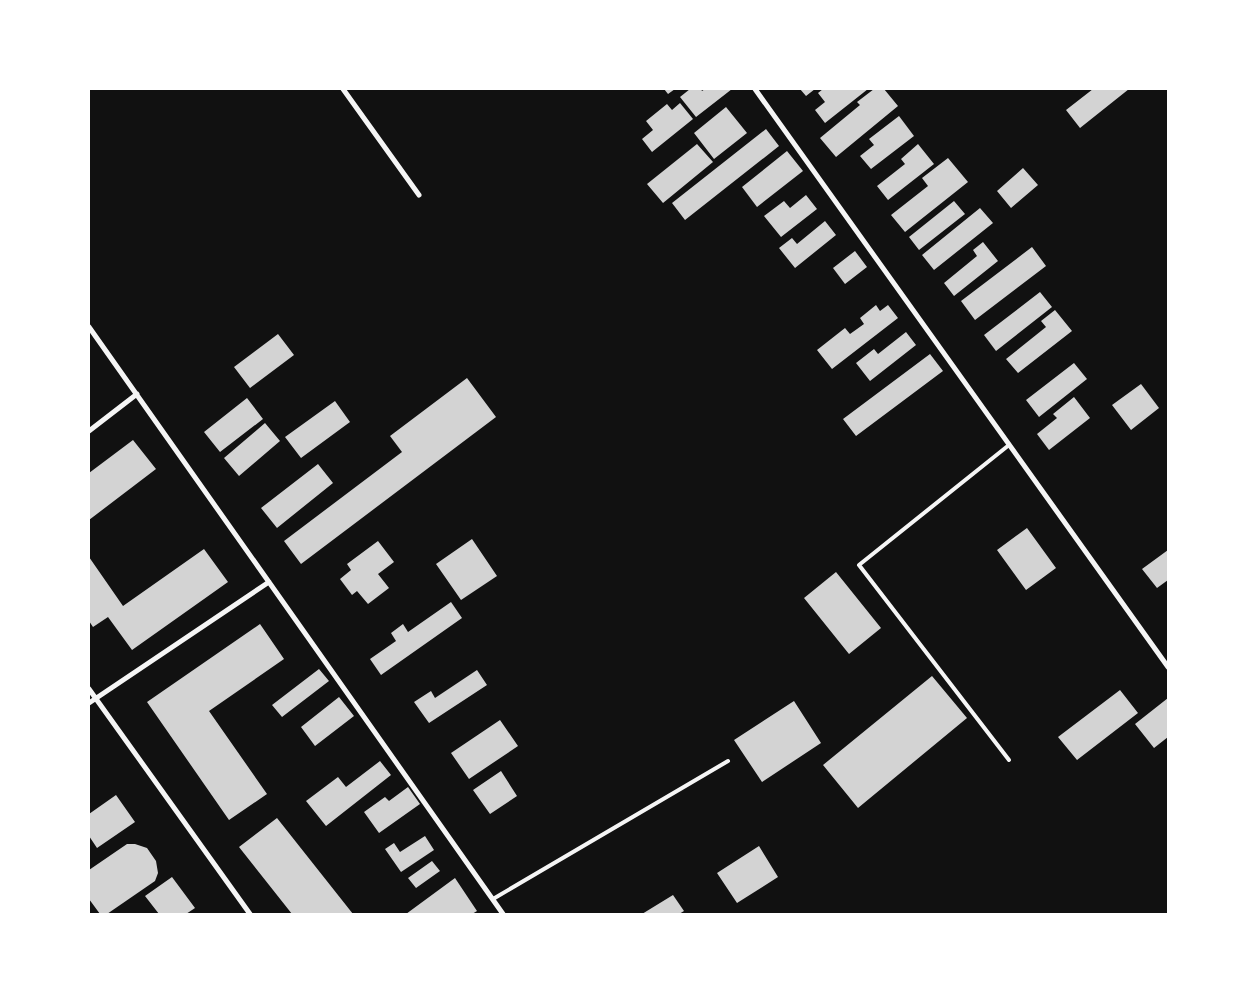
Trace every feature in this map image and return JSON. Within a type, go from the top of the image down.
[{"type":"street","points":[[343,89],[419,195]]},
{"type":"street","points":[[755,89],[1168,667]]},
{"type":"street","points":[[89,327],[503,914]]},
{"type":"street","points":[[89,431],[137,394]]},
{"type":"street","points":[[89,703],[268,582]]},
{"type":"street","points":[[89,690],[250,914]]},
{"type":"lane","points":[[1009,445],[859,565],[1009,760]]},
{"type":"lane","points":[[492,899],[728,761]]},
{"type":"building","points":[[664,89],[675,89],[668,94]]},
{"type":"building","points":[[690,89],[701,89],[702,91],[705,89],[732,89],[696,117],[680,97]]},
{"type":"building","points":[[800,89],[815,89],[806,96]]},
{"type":"building","points":[[823,89],[868,89],[825,123],[815,110],[825,102],[818,93]]},
{"type":"building","points":[[874,89],[884,89],[898,106],[836,157],[820,138],[860,105],[857,102]]},
{"type":"building","points":[[1093,89],[1129,89],[1080,128],[1066,110]]},
{"type":"building","points":[[680,103],[693,119],[652,152],[642,139],[653,130],[646,121],[667,104],[672,110]]},
{"type":"building","points":[[726,107],[747,133],[714,159],[694,133]]},
{"type":"building","points":[[899,116],[914,136],[871,169],[860,156],[874,145],[869,139]]},
{"type":"building","points":[[766,129],[779,146],[685,220],[672,203]]},
{"type":"building","points":[[697,144],[713,162],[663,203],[647,184]]},
{"type":"building","points":[[918,144],[934,164],[888,200],[877,186],[905,164],[901,159]]},
{"type":"building","points":[[787,151],[803,171],[757,207],[742,187]]},
{"type":"building","points":[[948,158],[968,182],[905,232],[891,215],[928,186],[922,178]]},
{"type":"building","points":[[1023,168],[1038,185],[1011,208],[997,191]]},
{"type":"building","points":[[806,195],[817,209],[781,237],[764,216],[784,201],[790,208]]},
{"type":"building","points":[[954,201],[965,214],[919,250],[909,237]]},
{"type":"building","points":[[980,208],[993,223],[934,270],[922,255]]},
{"type":"building","points":[[825,221],[836,235],[795,268],[779,248],[792,238],[797,244]]},
{"type":"building","points":[[983,242],[998,261],[954,296],[944,283],[977,256],[973,250]]},
{"type":"building","points":[[1032,247],[1046,266],[975,320],[961,301]]},
{"type":"building","points":[[855,251],[867,267],[845,284],[833,268]]},
{"type":"building","points":[[1040,292],[1052,307],[996,351],[984,335]]},
{"type":"building","points":[[876,305],[880,311],[888,305],[898,318],[832,369],[817,350],[845,328],[850,334],[864,324],[860,318]]},
{"type":"building","points":[[1055,310],[1072,331],[1018,373],[1006,359],[1046,327],[1041,321]]},
{"type":"building","points":[[906,332],[916,345],[870,381],[856,363],[874,349],[878,354]]},
{"type":"building","points":[[278,334],[294,355],[250,388],[234,367]]},
{"type":"building","points":[[930,354],[943,371],[856,436],[843,419]]},
{"type":"building","points":[[1074,363],[1087,379],[1039,417],[1026,400]]},
{"type":"building","points":[[467,378],[496,417],[301,564],[284,541],[402,452],[390,436]]},
{"type":"building","points":[[1141,384],[1159,408],[1131,430],[1112,405]]},
{"type":"building","points":[[1074,397],[1090,418],[1049,450],[1037,434],[1057,418],[1053,414]]},
{"type":"building","points":[[247,398],[263,419],[220,452],[204,432]]},
{"type":"building","points":[[335,401],[350,422],[301,458],[285,437]]},
{"type":"building","points":[[265,423],[280,441],[239,476],[224,458]]},
{"type":"building","points":[[133,440],[156,469],[89,520],[89,473]]},
{"type":"building","points":[[318,464],[333,483],[277,528],[261,508]]},
{"type":"building","points":[[1027,528],[1056,568],[1026,590],[997,550]]},
{"type":"building","points":[[472,539],[497,576],[461,600],[436,564]]},
{"type":"building","points":[[378,541],[394,562],[378,574],[389,588],[368,604],[357,591],[352,595],[340,579],[351,570],[347,564]]},
{"type":"building","points":[[204,549],[228,582],[132,650],[108,617],[93,627],[89,621],[89,557],[123,606]]},
{"type":"building","points":[[1168,550],[1168,580],[1157,588],[1142,569]]},
{"type":"building","points":[[836,572],[881,628],[849,654],[804,598]]},
{"type":"building","points":[[451,602],[462,618],[381,675],[370,659],[396,641],[391,633],[403,624],[408,632]]},
{"type":"building","points":[[260,624],[284,659],[209,711],[267,794],[229,820],[147,702]]},
{"type":"building","points":[[319,669],[329,681],[282,717],[272,705]]},
{"type":"building","points":[[477,670],[487,685],[429,723],[414,702],[431,691],[435,698]]},
{"type":"building","points":[[932,676],[967,718],[858,808],[823,765]]},
{"type":"building","points":[[1120,690],[1138,713],[1077,760],[1058,737]]},
{"type":"building","points":[[339,697],[354,716],[315,746],[301,727]]},
{"type":"building","points":[[1168,698],[1168,737],[1154,748],[1135,724]]},
{"type":"building","points":[[794,701],[821,743],[762,782],[734,740]]},
{"type":"building","points":[[500,720],[518,746],[469,779],[451,753]]},
{"type":"building","points":[[380,761],[391,775],[326,826],[306,801],[338,777],[346,787]]},
{"type":"building","points":[[501,771],[517,796],[490,814],[473,790]]},
{"type":"building","points":[[408,787],[420,804],[379,833],[364,812],[385,797],[389,801]]},
{"type":"building","points":[[116,795],[135,822],[97,848],[89,836],[89,814]]},
{"type":"building","points":[[277,818],[353,914],[292,914],[239,847]]},
{"type":"building","points":[[425,836],[434,850],[401,872],[385,849],[394,843],[400,852]]},
{"type":"building","points":[[127,844],[135,844],[147,848],[156,861],[158,873],[155,881],[107,914],[100,914],[89,899],[89,870]]},
{"type":"building","points":[[759,846],[778,877],[737,903],[717,873]]},
{"type":"building","points":[[432,861],[440,871],[416,888],[408,878]]},
{"type":"building","points":[[172,877],[195,908],[186,914],[159,914],[145,896]]},
{"type":"building","points":[[455,878],[477,911],[472,914],[406,914]]},
{"type":"building","points":[[673,895],[684,911],[679,914],[642,914]]}]
